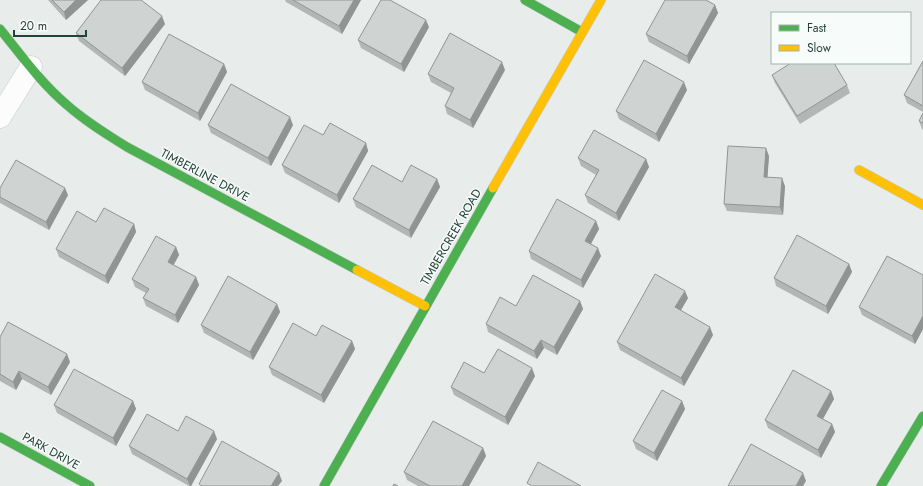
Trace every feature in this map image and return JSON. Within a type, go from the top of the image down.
[{"type":"street","points":[[525,0],[582,32]]},
{"type":"street","name":"TIMBERCREEK ROAD","points":[[324,486],[425,306],[601,0]]},
{"type":"street","name":"TIMBERLINE DRIVE","points":[[0,29],[60,99],[92,125],[127,147],[425,306]]},
{"type":"street","points":[[0,118],[31,67]]},
{"type":"street","points":[[859,170],[923,205]]},
{"type":"street","points":[[881,486],[923,416]]},
{"type":"street","name":"PARK DRIVE","points":[[0,437],[90,486]]},
{"type":"building","points":[[52,0],[76,0],[64,12]]},
{"type":"building","points":[[101,0],[141,0],[162,16],[122,68],[76,33]]},
{"type":"building","points":[[293,0],[354,0],[339,26]]},
{"type":"building","points":[[381,0],[390,0],[426,20],[401,64],[358,40]]},
{"type":"building","points":[[665,0],[706,0],[715,5],[687,56],[646,34]]},
{"type":"building","points":[[450,33],[502,62],[470,120],[445,106],[454,88],[428,74]]},
{"type":"building","points":[[169,34],[224,64],[198,113],[142,82]]},
{"type":"building","points":[[644,60],[684,82],[656,134],[616,111]]},
{"type":"building","points":[[923,61],[923,106],[904,95]]},
{"type":"building","points":[[789,64],[835,64],[847,85],[797,116],[772,75]]},
{"type":"building","points":[[231,84],[290,117],[268,158],[208,125]]},
{"type":"building","points":[[923,113],[923,123],[919,121]]},
{"type":"building","points":[[330,123],[366,143],[337,195],[282,165],[304,125],[323,135]]},
{"type":"building","points":[[594,130],[646,159],[616,213],[585,195],[599,170],[578,158]]},
{"type":"building","points":[[728,146],[766,148],[764,177],[782,178],[780,207],[724,204]]},
{"type":"building","points":[[16,160],[65,188],[46,222],[0,197],[0,188]]},
{"type":"building","points":[[372,165],[402,182],[411,165],[437,179],[409,230],[353,199]]},
{"type":"building","points":[[557,199],[596,221],[585,241],[598,248],[581,280],[529,251]]},
{"type":"building","points":[[104,208],[134,224],[105,276],[56,249],[77,211],[96,222]]},
{"type":"building","points":[[797,235],[849,264],[826,306],[774,278]]},
{"type":"building","points":[[156,236],[176,247],[168,262],[196,277],[175,315],[143,298],[149,289],[132,279]]},
{"type":"building","points":[[887,256],[923,275],[923,316],[912,336],[859,307]]},
{"type":"building","points":[[655,274],[685,291],[675,307],[710,327],[681,378],[617,342]]},
{"type":"building","points":[[533,275],[580,301],[554,347],[541,340],[534,351],[486,324],[500,297],[516,306]]},
{"type":"building","points":[[228,276],[277,304],[250,352],[201,325]]},
{"type":"building","points":[[8,322],[67,354],[48,387],[19,371],[13,382],[0,374],[0,337]]},
{"type":"building","points":[[293,323],[316,336],[322,325],[352,341],[321,395],[269,367]]},
{"type":"building","points":[[498,349],[532,368],[505,417],[451,387],[464,362],[484,373]]},
{"type":"building","points":[[74,369],[133,401],[113,438],[54,405]]},
{"type":"building","points":[[793,370],[831,391],[817,416],[832,424],[818,450],[765,420]]},
{"type":"building","points":[[662,390],[682,401],[654,453],[633,441]]},
{"type":"building","points":[[147,414],[178,431],[186,416],[214,431],[187,479],[129,446]]},
{"type":"building","points":[[433,421],[483,448],[462,486],[430,486],[404,472]]},
{"type":"building","points":[[222,441],[279,473],[271,486],[202,486],[199,484]]},
{"type":"building","points":[[751,444],[803,473],[796,486],[728,486]]},
{"type":"building","points":[[538,462],[581,486],[532,486],[527,483]]},
{"type":"traffic: fast","points":[[525,0],[582,32]]},
{"type":"traffic: fast","points":[[0,29],[49,88],[74,111],[96,127],[127,147],[357,270]]},
{"type":"traffic: fast","points":[[324,486],[493,188]]},
{"type":"traffic: fast","points":[[881,486],[923,416]]},
{"type":"traffic: fast","points":[[0,437],[90,486]]},
{"type":"traffic: slow","points":[[493,188],[601,0]]},
{"type":"traffic: slow","points":[[859,170],[923,205]]},
{"type":"traffic: slow","points":[[357,270],[425,306]]}]
